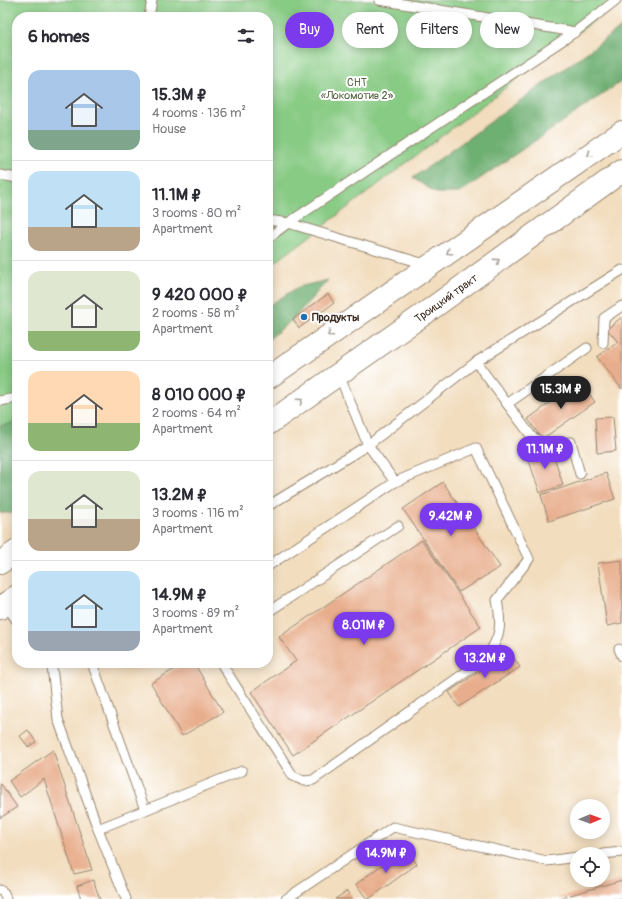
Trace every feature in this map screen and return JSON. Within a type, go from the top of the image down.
[{"type":"main road","points":[[273,375],[622,132]]},
{"type":"main road","name":"Троицкий тракт","points":[[273,420],[620,176]]},
{"type":"main road","points":[[0,563],[12,555]]},
{"type":"lane","points":[[150,12],[152,0]]},
{"type":"lane","points":[[379,0],[575,32]]},
{"type":"lane","points":[[273,234],[575,32],[616,0]]},
{"type":"lane","points":[[0,174],[12,177]]},
{"type":"lane","points":[[273,221],[288,223],[430,265]]},
{"type":"lane","points":[[273,503],[368,446],[476,362],[622,270]]},
{"type":"lane","points":[[603,343],[604,318],[622,306]]},
{"type":"lane","points":[[507,404],[587,348]]},
{"type":"lane","points":[[476,362],[532,437],[544,443],[571,442],[580,474]]},
{"type":"lane","points":[[338,375],[368,446],[396,482]]},
{"type":"lane","points":[[0,401],[12,399]]},
{"type":"lane","points":[[224,668],[294,776],[304,781],[313,780],[486,658],[499,634],[500,615],[497,600],[529,560],[476,448],[396,482],[273,563]]},
{"type":"lane","points":[[273,609],[398,526]]},
{"type":"lane","points":[[52,668],[58,719],[98,829],[126,899]]},
{"type":"lane","points":[[94,668],[145,810]]},
{"type":"lane","points":[[98,829],[242,771]]},
{"type":"lane","points":[[286,899],[393,827],[547,861],[570,858]]},
{"type":"lane","points":[[610,853],[622,852]]},
{"type":"lane","points":[[0,890],[4,893],[6,899]]},
{"type":"green space","name":"СНТ «Локомотив 2»","points":[[0,0],[621,0],[273,264],[273,12],[12,12],[12,425],[0,430]]},
{"type":"green space","points":[[622,27],[622,81],[459,193],[436,193],[413,178]]},
{"type":"green space","points":[[328,280],[293,319],[273,336],[273,303],[298,287]]},
{"type":"green space","points":[[12,423],[12,513],[0,513],[0,426]]},
{"type":"building","points":[[328,294],[334,303],[299,328],[293,319]]},
{"type":"building","points":[[622,317],[622,389],[597,357],[618,342],[607,329]]},
{"type":"building","points":[[580,381],[595,402],[542,439],[528,419]]},
{"type":"building","points":[[613,417],[616,451],[597,453],[595,418]]},
{"type":"building","points":[[551,447],[563,485],[540,493],[527,455]]},
{"type":"building","points":[[606,473],[615,499],[549,521],[541,495]]},
{"type":"building","points":[[443,482],[500,567],[459,592],[403,509]]},
{"type":"building","points":[[422,540],[481,627],[293,755],[251,692],[296,661],[279,637]]},
{"type":"building","points":[[622,560],[622,623],[607,626],[598,563]]},
{"type":"building","points":[[509,651],[520,667],[459,707],[449,692]]},
{"type":"building","points":[[176,668],[197,668],[223,712],[182,736],[151,683]]},
{"type":"building","points":[[28,730],[36,742],[28,747],[20,736]]},
{"type":"building","points":[[53,750],[92,870],[74,874],[44,779],[20,797],[9,781]]},
{"type":"building","points":[[1,784],[17,807],[0,818],[0,785]]},
{"type":"building","points":[[405,848],[417,864],[367,899],[356,884]]},
{"type":"building","points":[[93,880],[100,899],[81,899],[77,886]]},
{"type":"building","points":[[622,880],[622,899],[557,899],[598,887],[610,887],[610,884]]},
{"type":"building","points":[[347,891],[352,899],[335,899]]},
{"type":"place","name":"Продукты","points":[[304,317]]}]
